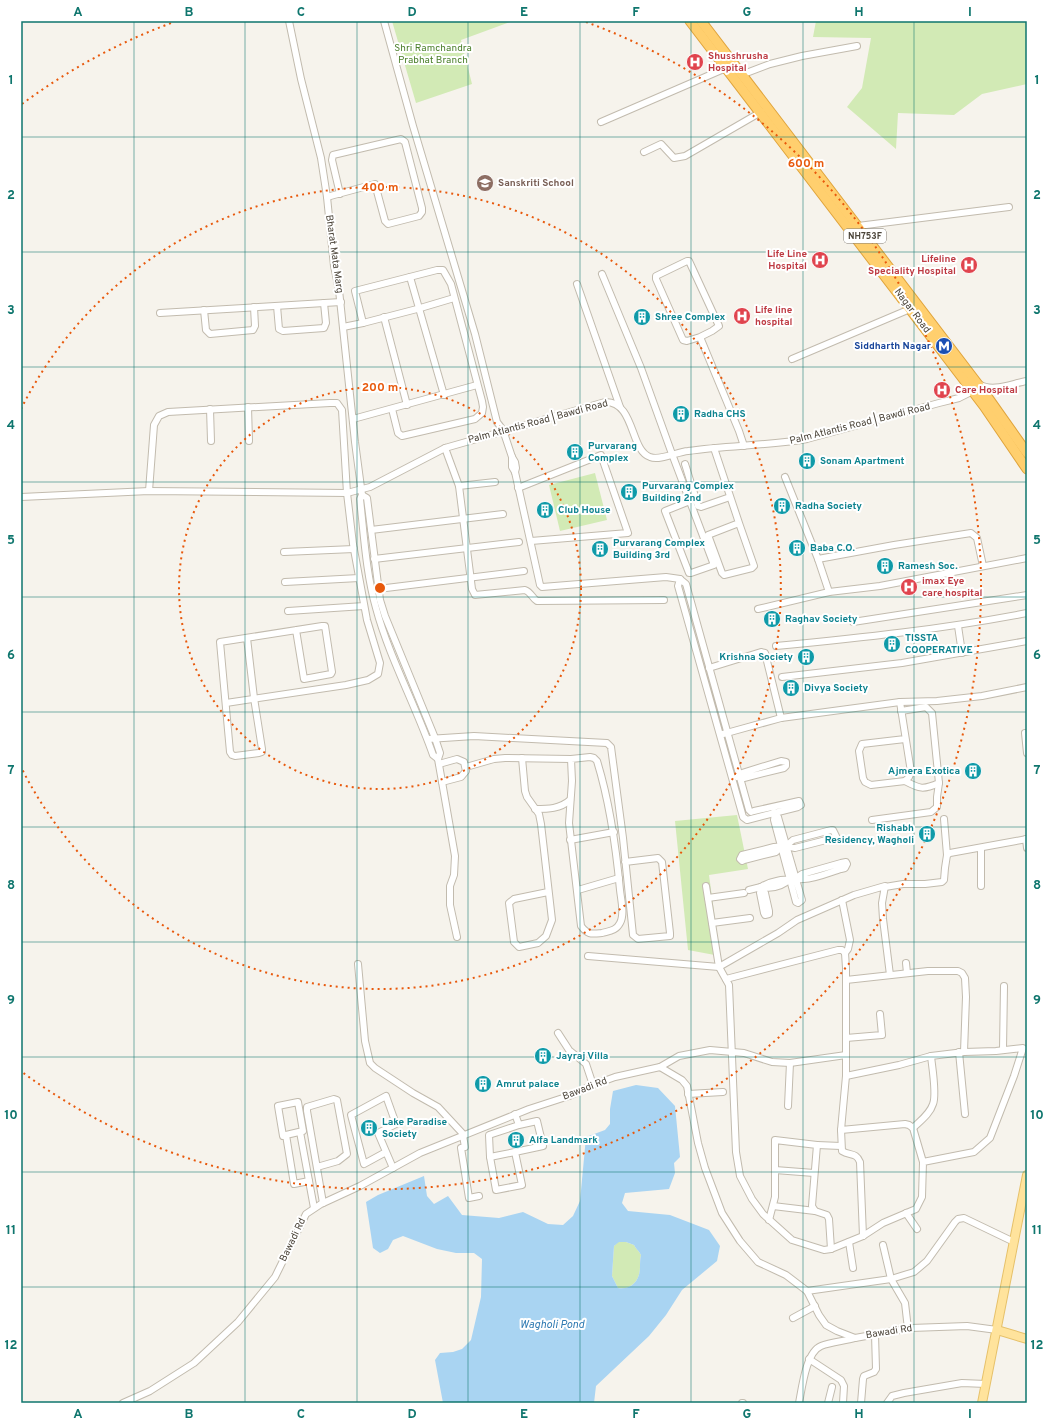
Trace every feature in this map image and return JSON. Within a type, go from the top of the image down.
[{"type":"highway","name":"Nagar Road","points":[[690,21],[910,309],[922,318]]},
{"type":"highway","name":"Nagar Road","points":[[701,21],[858,226],[922,318],[1027,453]]},
{"type":"highway","name":"Nagar Road","points":[[975,387],[1027,469]]},
{"type":"main road","points":[[982,1403],[1027,1175]]},
{"type":"main road","points":[[997,1330],[1027,1339]]},
{"type":"street","name":"Bharat Mata Marg","points":[[290,21],[299,71],[328,197],[334,266],[341,302],[362,492]]},
{"type":"street","points":[[384,21],[413,126],[475,334],[497,422],[503,430],[512,457],[512,467],[515,472],[540,585],[542,587],[666,577],[680,579],[686,584],[708,665],[732,778],[741,813],[745,820]]},
{"type":"street","points":[[741,75],[770,64],[796,57],[857,46]]},
{"type":"street","points":[[601,122],[726,68]]},
{"type":"street","points":[[644,152],[661,144],[674,158],[685,156],[761,112]]},
{"type":"street","points":[[328,197],[340,194],[375,184],[385,221],[388,224],[419,216],[422,212],[405,142],[401,139],[333,155],[332,160],[340,194]]},
{"type":"street","points":[[858,226],[1009,206]]},
{"type":"street","points":[[687,261],[689,261],[719,326],[700,337],[687,341],[683,340],[656,279],[656,276],[687,261]]},
{"type":"street","points":[[363,323],[355,291],[437,270],[443,270],[451,284],[483,407],[482,413],[475,419],[402,436],[398,433],[392,409]]},
{"type":"street","points":[[602,274],[641,368],[714,565],[691,573],[689,573],[665,511],[690,501]]},
{"type":"street","points":[[410,277],[444,395]]},
{"type":"street","points":[[577,284],[620,408]]},
{"type":"street","points":[[343,327],[419,309],[454,298]]},
{"type":"street","points":[[160,313],[341,302]]},
{"type":"street","points":[[277,306],[279,329],[283,331],[324,328],[326,323],[324,303]]},
{"type":"street","points":[[204,310],[206,330],[210,334],[253,330],[255,326],[254,307]]},
{"type":"street","points":[[792,359],[910,309]]},
{"type":"street","points":[[384,317],[407,405]]},
{"type":"street","points":[[700,337],[740,430],[744,446]]},
{"type":"street","points":[[975,387],[990,388],[1027,381]]},
{"type":"street","points":[[353,419],[477,386]]},
{"type":"street","name":"Palm Atlantis Road | Bawdi Road","points":[[21,497],[149,491],[362,492],[445,448],[503,430],[605,402],[612,402],[620,408],[633,428],[642,452],[648,457],[656,458],[672,454],[714,448],[784,443],[807,439],[959,398],[975,387]]},
{"type":"street","points":[[149,491],[154,425],[159,416],[168,412],[330,403],[337,403],[342,410],[347,493],[354,549],[367,620],[380,663],[378,674],[368,680],[346,685],[226,703]]},
{"type":"street","points":[[248,407],[249,441]]},
{"type":"street","points":[[210,409],[211,441]]},
{"type":"street","points":[[445,448],[458,486],[470,577],[475,595],[525,590],[528,591],[537,601],[664,600]]},
{"type":"street","points":[[714,448],[754,566],[746,570],[724,575],[708,534],[739,523]]},
{"type":"street","points":[[518,488],[601,455],[628,533],[531,541]]},
{"type":"street","points":[[684,464],[698,506],[701,507],[730,497]]},
{"type":"street","points":[[785,477],[818,559],[829,592]]},
{"type":"street","points":[[458,486],[495,482]]},
{"type":"street","points":[[362,492],[367,498],[378,589],[385,616],[440,753],[438,761],[455,856],[454,875],[450,886],[450,905],[457,937]]},
{"type":"street","points":[[362,492],[360,499],[368,566],[375,606],[385,635],[428,739],[433,755],[438,761]]},
{"type":"street","points":[[371,530],[503,514]]},
{"type":"street","points":[[818,559],[971,533],[977,538],[983,566]]},
{"type":"street","points":[[374,559],[519,542]]},
{"type":"street","points":[[284,552],[354,549]]},
{"type":"street","points":[[758,609],[829,592],[880,586],[1027,558]]},
{"type":"street","points":[[378,589],[524,571]]},
{"type":"street","points":[[285,582],[359,578]]},
{"type":"street","points":[[680,579],[678,586],[700,664],[750,811],[745,820]]},
{"type":"street","points":[[853,622],[1027,595]]},
{"type":"street","points":[[684,604],[691,602]]},
{"type":"street","points":[[288,611],[364,606]]},
{"type":"street","points":[[776,646],[851,639],[958,626],[1027,614]]},
{"type":"street","points":[[247,638],[262,752],[235,756],[232,754],[220,642],[247,638],[296,630],[322,626],[325,626],[327,630],[332,672],[328,676],[304,679],[296,630]]},
{"type":"street","points":[[958,626],[962,653]]},
{"type":"street","points":[[782,677],[902,663],[1027,641]]},
{"type":"street","points":[[700,664],[708,665],[761,652],[765,653],[781,718]]},
{"type":"street","points":[[310,678],[312,690]]},
{"type":"street","points":[[723,734],[781,718],[900,702],[936,701],[982,696],[1027,687]]},
{"type":"street","points":[[900,702],[911,772],[905,781]]},
{"type":"street","points":[[872,820],[931,812],[938,807],[937,797],[939,783],[932,713],[926,707],[901,711]]},
{"type":"street","points":[[1025,733],[1027,753]]},
{"type":"street","points":[[428,739],[494,737],[607,742],[611,747],[633,935],[638,940],[670,936],[662,862],[658,858],[625,862]]},
{"type":"street","points":[[905,739],[862,744],[859,751],[863,778],[865,782],[871,785],[905,781],[918,788],[930,787],[939,783]]},
{"type":"street","points":[[522,758],[525,791],[527,797],[539,814],[541,824],[552,920],[546,936],[538,943],[519,947],[514,942],[509,903],[514,899],[548,892]]},
{"type":"street","points":[[466,766],[494,759],[594,758],[597,762],[614,832],[622,916],[620,925],[613,931],[592,934],[586,932],[581,926],[578,890],[570,840],[570,800],[572,781],[571,759]]},
{"type":"street","points":[[438,761],[457,759],[464,762],[466,766],[466,771],[461,777],[442,782]]},
{"type":"street","points":[[732,778],[739,776],[742,773],[781,761],[786,762],[786,766],[784,768],[744,778],[739,776]]},
{"type":"street","points":[[535,809],[549,809],[564,806],[570,800]]},
{"type":"street","points":[[750,811],[774,810]]},
{"type":"street","points":[[745,820],[774,810]]},
{"type":"street","points":[[774,810],[778,817],[793,879]]},
{"type":"street","points":[[588,956],[719,967],[778,933],[797,920],[842,900],[885,886],[942,882],[944,880],[948,855],[944,819]]},
{"type":"street","points":[[784,846],[776,852],[742,861],[740,859],[742,855],[774,847],[784,846],[795,848],[834,838],[836,836],[833,830],[831,830],[793,840],[784,846]]},
{"type":"street","points":[[570,840],[614,832]]},
{"type":"street","points":[[948,855],[950,853],[1026,839],[1027,848]]},
{"type":"street","points":[[981,848],[981,886]]},
{"type":"street","points":[[708,898],[746,892],[761,887],[770,889],[784,885],[793,879],[802,874],[841,863],[846,862],[847,864],[845,868],[842,869],[805,879],[793,879]]},
{"type":"street","points":[[578,890],[619,878]]},
{"type":"street","points":[[706,886],[719,967],[729,985],[736,1152],[740,1176],[752,1199],[763,1214],[792,1240],[817,1248],[831,1249],[863,1236],[883,1223],[916,1209],[922,1197],[923,1162],[910,1125],[905,1124],[841,1130]]},
{"type":"street","points":[[885,887],[882,903],[890,975]]},
{"type":"street","points":[[842,900],[850,940],[848,949],[844,954]]},
{"type":"street","points":[[712,923],[750,918]]},
{"type":"street","points":[[726,979],[842,950],[844,954],[846,980],[846,1076],[841,1146],[842,1151],[858,1157],[860,1162],[863,1236]]},
{"type":"street","points":[[906,963],[907,973]]},
{"type":"street","points":[[358,964],[365,1041],[370,1063],[375,1068],[407,1089],[438,1106],[464,1136],[465,1147],[460,1148],[469,1198],[479,1196]]},
{"type":"street","points":[[846,980],[907,973],[958,971],[962,973],[966,997],[962,1052],[965,1114]]},
{"type":"street","points":[[1003,1050],[1004,986]]},
{"type":"street","points":[[846,1038],[882,1035],[880,1014]]},
{"type":"street","points":[[558,1033],[569,1050],[586,1064],[593,1085]]},
{"type":"street","points":[[846,1076],[899,1065],[931,1056],[962,1052],[1025,1048],[990,1138],[974,1152],[923,1162]]},
{"type":"street","points":[[660,1067],[672,1059],[685,1054],[710,1050],[744,1052],[772,1062],[790,1063],[846,1055]]},
{"type":"street","points":[[912,1128],[929,1112],[935,1097],[931,1056]]},
{"type":"street","points":[[788,1106],[790,1063]]},
{"type":"street","name":"Bawadi Rd","points":[[123,1403],[162,1384],[194,1363],[238,1322],[275,1277],[306,1214],[314,1208],[360,1186],[420,1153],[515,1114],[569,1096],[615,1077],[660,1067],[682,1080],[687,1086],[698,1143],[705,1168],[722,1213],[740,1242],[758,1262],[786,1275],[807,1291],[826,1325],[855,1338],[908,1329],[967,1326],[997,1330]]},
{"type":"street","points":[[688,1094],[723,1092]]},
{"type":"street","points":[[386,1152],[364,1164],[351,1115],[386,1096],[396,1124],[378,1133],[393,1168]]},
{"type":"street","points":[[317,1167],[338,1160],[347,1154],[337,1100],[334,1099],[307,1107],[317,1167],[323,1203]]},
{"type":"street","points":[[300,1132],[283,1136],[278,1106],[298,1102],[303,1131],[300,1132],[314,1208]]},
{"type":"street","points":[[515,1114],[519,1125]]},
{"type":"street","points":[[490,1157],[543,1146],[537,1121],[489,1135],[490,1157],[496,1190],[522,1185],[515,1152]]},
{"type":"street","points":[[286,1135],[294,1184],[309,1181]]},
{"type":"street","points":[[769,1220],[775,1197],[775,1140],[841,1146]]},
{"type":"street","points":[[815,1211],[812,1206],[817,1145]]},
{"type":"street","points":[[775,1170],[814,1173]]},
{"type":"street","points":[[773,1206],[815,1211],[827,1215],[829,1219],[831,1249]]},
{"type":"street","points":[[906,1213],[917,1228]]},
{"type":"street","points":[[807,1291],[891,1279],[914,1272],[927,1261],[955,1222],[961,1218],[964,1218],[1014,1242]]},
{"type":"street","points":[[850,1242],[853,1268]]},
{"type":"street","points":[[883,1245],[891,1279],[905,1303],[908,1329]]},
{"type":"street","points":[[794,1318],[815,1306]]},
{"type":"street","points":[[861,1403],[864,1376],[874,1372],[876,1369],[875,1334]]},
{"type":"street","points":[[799,1403],[809,1359],[816,1349],[822,1345],[855,1338]]},
{"type":"street","points":[[809,1359],[841,1380],[844,1386],[843,1403]]},
{"type":"street","points":[[887,1403],[892,1396],[904,1393],[962,1383],[986,1384]]},
{"type":"street","points":[[828,1403],[832,1387]]},
{"type":"green space","name":"Shri Ramchandra Prabhat Branch","points":[[392,21],[510,22],[461,40],[472,84],[416,103]]},
{"type":"green space","points":[[816,21],[1027,21],[1027,84],[982,94],[954,115],[898,113],[896,149],[847,107],[862,88],[871,38],[813,37]]},
{"type":"green space","points":[[595,473],[607,520],[560,531],[549,485]]},
{"type":"green space","points":[[737,815],[748,869],[709,875],[720,956],[688,950],[675,821]]},
{"type":"green space","points":[[619,1241],[634,1245],[641,1255],[640,1272],[634,1284],[627,1288],[618,1288],[612,1276],[614,1246]]},
{"type":"water","name":"Wagholi Pond","points":[[636,1085],[658,1088],[675,1106],[680,1157],[674,1163],[675,1173],[669,1189],[625,1193],[622,1203],[628,1211],[670,1215],[709,1230],[720,1246],[717,1261],[682,1290],[666,1315],[649,1336],[596,1386],[594,1403],[443,1403],[435,1360],[440,1353],[453,1352],[462,1349],[471,1340],[481,1297],[482,1259],[474,1253],[456,1253],[437,1249],[403,1236],[393,1240],[388,1249],[380,1253],[373,1248],[366,1202],[378,1195],[424,1176],[427,1196],[434,1204],[448,1196],[462,1215],[499,1218],[523,1212],[548,1224],[563,1225],[573,1216],[580,1201],[586,1137],[605,1130],[610,1124],[610,1109],[613,1091]],"holes":[[[619,1242],[626,1242],[634,1245],[641,1255],[640,1272],[634,1284],[627,1288],[618,1288],[612,1276],[614,1246]]]},
{"type":"place","name":"Shusshrusha Hospital","points":[[695,62]]},
{"type":"place","name":"Sanskriti School","points":[[485,183]]},
{"type":"place","name":"Life Line Hospital","points":[[820,260]]},
{"type":"place","name":"Lifeline Speciality Hospital","points":[[969,265]]},
{"type":"place","name":"Life line hospital","points":[[742,316]]},
{"type":"place","name":"Shree Complex","points":[[642,317]]},
{"type":"place","name":"Siddharth Nagar","points":[[944,346]]},
{"type":"place","name":"Care Hospital","points":[[942,390]]},
{"type":"place","name":"Radha CHS","points":[[681,414]]},
{"type":"place","name":"Purvarang Complex","points":[[575,452]]},
{"type":"place","name":"Sonam Apartment","points":[[807,461]]},
{"type":"place","name":"Purvarang Complex Building 2nd","points":[[629,492]]},
{"type":"place","name":"Radha Society","points":[[782,506]]},
{"type":"place","name":"Club House","points":[[545,510]]},
{"type":"place","name":"Baba C.O.","points":[[797,548]]},
{"type":"place","name":"Purvarang Complex Building 3rd","points":[[600,549]]},
{"type":"place","name":"Ramesh Soc.","points":[[885,566]]},
{"type":"place","name":"imax Eye care hospital","points":[[909,587]]},
{"type":"place","name":"Raghav Society","points":[[772,619]]},
{"type":"place","name":"TISSTA COOPERATIVE","points":[[892,644]]},
{"type":"place","name":"Krishna Society","points":[[806,657]]},
{"type":"place","name":"Divya Society","points":[[791,688]]},
{"type":"place","name":"Ajmera Exotica","points":[[973,771]]},
{"type":"place","name":"Rishabh Residency, Wagholi","points":[[927,834]]},
{"type":"place","name":"Jayraj Villa","points":[[543,1056]]},
{"type":"place","name":"Amrut palace","points":[[483,1084]]},
{"type":"place","name":"Lake Paradise Society","points":[[369,1128]]},
{"type":"place","name":"Alfa Landmark","points":[[516,1140]]}]
